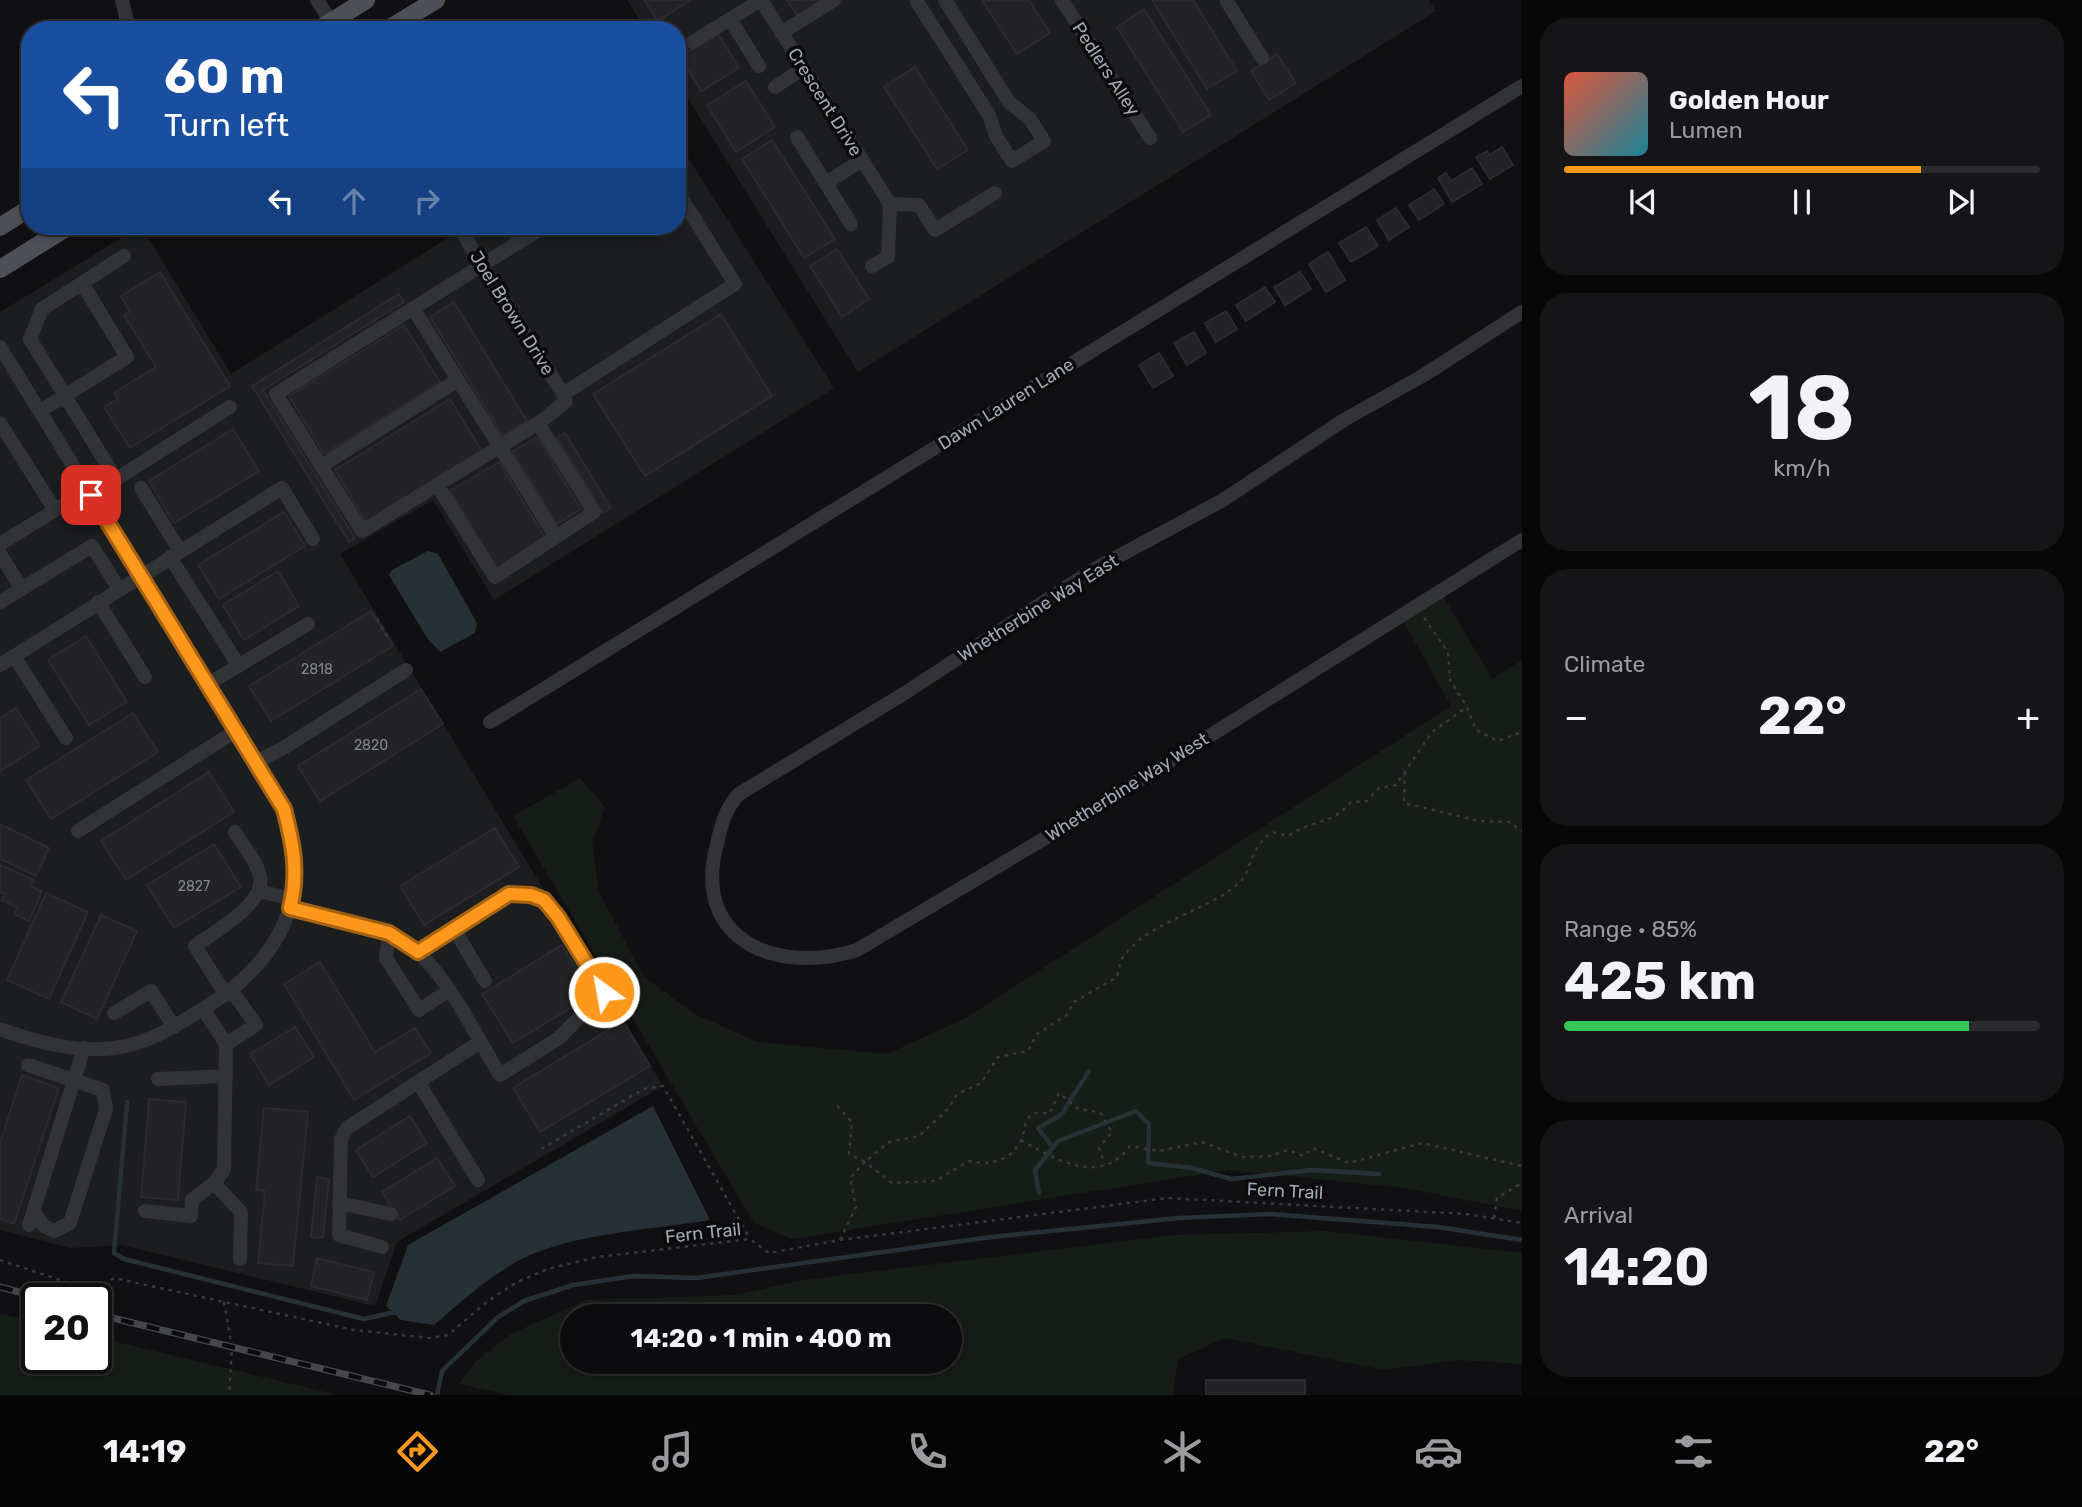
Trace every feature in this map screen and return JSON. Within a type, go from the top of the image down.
[{"type":"main road","points":[[336,21],[366,0]]},
{"type":"main road","points":[[402,21],[436,0]]},
{"type":"main road","points":[[0,226],[21,213]]},
{"type":"main road","points":[[0,269],[55,235]]},
{"type":"street","points":[[122,0],[127,21]]},
{"type":"street","points":[[317,0],[326,21]]},
{"type":"street","points":[[693,42],[761,0]]},
{"type":"street","name":"Crescent Drive","points":[[761,0],[890,204]]},
{"type":"street","points":[[781,33],[834,0]]},
{"type":"street","points":[[916,0],[989,115],[996,136],[1012,161],[1044,141],[1030,119],[1009,102],[945,0]]},
{"type":"street","name":"Pedlers Alley","points":[[1062,0],[1150,138]]},
{"type":"street","points":[[1226,0],[1262,58]]},
{"type":"street","points":[[730,19],[759,65]]},
{"type":"street","points":[[775,87],[804,68]]},
{"type":"street","name":"Dawn Lauren Lane","points":[[490,722],[1522,86]]},
{"type":"street","points":[[797,137],[851,224]]},
{"type":"street","points":[[826,183],[862,160]]},
{"type":"street","points":[[872,267],[888,257],[890,204],[919,205],[935,230],[995,193]]},
{"type":"street","points":[[530,235],[276,394],[362,531],[538,423],[564,397],[735,285],[686,206]]},
{"type":"street","name":"Joel Brown Drive","points":[[464,235],[564,397]]},
{"type":"street","points":[[116,479],[30,339],[42,309],[124,256]]},
{"type":"street","points":[[40,411],[127,357],[82,283]]},
{"type":"street","points":[[413,308],[556,537]]},
{"type":"street","name":"Whetherbine Way East","points":[[721,917],[710,883],[712,865],[728,806],[739,794],[905,693],[1091,572],[1223,500],[1344,420],[1424,375],[1522,312]]},
{"type":"street","points":[[0,347],[284,809],[293,842],[296,871],[292,903],[275,945],[261,963],[229,993],[174,1027],[131,1045],[84,1048],[46,1044],[0,1029]]},
{"type":"street","points":[[321,466],[458,380]]},
{"type":"street","points":[[0,544],[55,510],[116,479],[230,407]]},
{"type":"street","points":[[0,423],[55,510]]},
{"type":"street","points":[[437,485],[495,577],[594,512],[538,423]]},
{"type":"street","points":[[141,488],[239,666]]},
{"type":"street","points":[[0,665],[282,488],[313,539]]},
{"type":"street","name":"Whetherbine Way West","points":[[721,917],[739,937],[783,957],[817,960],[857,950],[1074,821],[1108,796],[1522,540]]},
{"type":"street","points":[[0,603],[92,547],[118,589]]},
{"type":"street","points":[[0,554],[22,589]]},
{"type":"street","points":[[98,602],[145,677]]},
{"type":"street","points":[[208,684],[308,624]]},
{"type":"street","points":[[14,656],[66,738]]},
{"type":"street","points":[[256,762],[285,747],[406,670]]},
{"type":"street","points":[[78,831],[237,730]]},
{"type":"street","points":[[226,1044],[256,1025],[195,946],[247,908],[258,891],[259,872],[235,832]]},
{"type":"street","points":[[258,891],[389,933],[418,952],[432,966],[500,1075],[559,1038],[604,992],[558,917],[544,900],[531,895],[509,894],[418,952]]},
{"type":"street","points":[[454,929],[485,981]]},
{"type":"street","points":[[389,933],[386,958],[419,1010],[448,991]]},
{"type":"street","points":[[114,1013],[150,991],[174,1027]]},
{"type":"street","points":[[145,1211],[191,1216],[192,1200],[214,1183],[223,1170],[226,1044],[203,1009]]},
{"type":"street","points":[[382,1247],[339,1235],[341,1139],[347,1128],[480,1042]]},
{"type":"street","points":[[28,1065],[75,1080],[103,1090],[106,1108],[70,1223],[54,1231],[31,1219],[75,1080],[84,1048]]},
{"type":"street","points":[[158,1079],[226,1076]]},
{"type":"street","points":[[418,1082],[478,1180]]},
{"type":"street","points":[[214,1183],[240,1212],[240,1259]]},
{"type":"street","points":[[339,1203],[391,1214]]},
{"type":"path","points":[[1424,618],[1448,652],[1450,680],[1476,730],[1498,741],[1522,732]]},
{"type":"path","points":[[377,619],[387,636]]},
{"type":"path","points":[[840,1240],[856,1207],[850,1178],[865,1162],[889,1142],[919,1136],[949,1108],[957,1094],[981,1083],[998,1057],[1028,1051],[1037,1034],[1067,1015],[1074,1002],[1117,977],[1122,958],[1148,933],[1198,910],[1240,883],[1257,843],[1272,832],[1288,836],[1302,826],[1338,817],[1350,802],[1367,801],[1379,788],[1396,785],[1432,732],[1466,707]]},
{"type":"path","points":[[1405,772],[1405,803],[1480,821],[1509,822],[1522,831]]},
{"type":"path","points":[[541,1149],[644,1089],[663,1086],[750,1239]]},
{"type":"path","points":[[837,1106],[852,1122],[849,1154],[865,1162],[892,1183],[935,1181],[968,1161],[986,1165],[1008,1155],[1021,1140],[1024,1121],[1033,1113],[1050,1113],[1059,1093],[1078,1110],[1100,1112],[1112,1132],[1099,1149],[1105,1166]]},
{"type":"path","points":[[1021,1140],[1059,1162],[1078,1167],[1105,1166],[1122,1158],[1130,1146],[1159,1151],[1202,1142],[1243,1157],[1270,1156],[1287,1150],[1303,1156],[1313,1148],[1349,1163],[1422,1143],[1522,1166]]},
{"type":"path","points":[[1494,1219],[1497,1198],[1522,1183]]},
{"type":"path","name":"Fern Trail","points":[[0,1259],[93,1291],[114,1278],[354,1330],[430,1338],[447,1335],[488,1301],[517,1282],[548,1269],[597,1257],[750,1239],[769,1253],[840,1240],[1168,1198],[1301,1203],[1522,1223]]},
{"type":"path","points":[[224,1302],[232,1347],[229,1395]]},
{"type":"shaded area","points":[[627,0],[1429,0],[1436,11],[858,372],[686,95],[686,21],[640,21]]},
{"type":"shaded area","points":[[686,154],[834,388],[494,600],[433,500],[340,554],[663,1086],[397,1242],[375,1306],[121,1245],[70,1248],[0,1230],[0,312],[126,235],[146,235],[231,374],[453,235],[686,235]]},
{"type":"shaded area","points":[[428,551],[438,554],[477,623],[475,633],[440,652],[427,638],[389,575],[392,570]]},
{"type":"shaded area","points":[[1441,592],[1492,679],[1522,660],[1522,1211],[1405,1188],[1228,1170],[792,1239],[754,1223],[513,816],[580,778],[605,807],[592,843],[599,892],[644,977],[695,1014],[757,1042],[887,1054],[964,1019],[1451,706],[1401,617]]},
{"type":"shaded area","points":[[653,1106],[710,1220],[587,1238],[540,1251],[497,1274],[434,1325],[401,1320],[386,1306],[408,1245]]},
{"type":"shaded area","points":[[1326,1231],[1522,1253],[1522,1364],[1459,1360],[1384,1370],[1225,1338],[1178,1359],[1173,1395],[508,1395],[459,1384],[476,1361],[511,1334],[560,1312],[560,1374],[962,1374],[962,1304],[577,1304],[586,1300],[734,1295],[803,1280],[1175,1235]]},
{"type":"shaded area","points":[[0,1314],[21,1319],[21,1374],[112,1374],[112,1341],[338,1395],[0,1395]]},
{"type":"building","points":[[644,0],[690,0],[658,21]]},
{"type":"building","points":[[787,0],[826,0],[798,17]]},
{"type":"building","points":[[982,0],[1029,0],[1050,33],[1017,54]]},
{"type":"building","points":[[1152,0],[1193,0],[1237,71],[1207,89]]},
{"type":"building","points":[[1144,9],[1211,115],[1183,132],[1117,27]]},
{"type":"building","points":[[718,33],[739,68],[701,91],[686,66],[686,52]]},
{"type":"building","points":[[1277,54],[1296,83],[1269,100],[1251,71]]},
{"type":"building","points":[[915,67],[968,150],[937,169],[884,87]]},
{"type":"building","points":[[746,81],[775,127],[736,152],[707,105]]},
{"type":"building","points":[[772,140],[835,239],[804,258],[742,159]]},
{"type":"building","points":[[1502,147],[1513,165],[1490,179],[1476,157],[1487,151],[1489,155]]},
{"type":"building","points":[[1472,168],[1482,184],[1452,202],[1438,178],[1446,173],[1451,181]]},
{"type":"building","points":[[1434,189],[1444,204],[1419,220],[1409,205]]},
{"type":"building","points":[[1396,208],[1409,227],[1389,240],[1377,220]]},
{"type":"building","points":[[1366,227],[1378,246],[1351,262],[1339,243]]},
{"type":"building","points":[[837,249],[869,299],[842,317],[810,266]]},
{"type":"building","points":[[1328,252],[1345,280],[1326,292],[1309,264]]},
{"type":"building","points":[[160,272],[230,386],[130,448],[104,407],[118,399],[114,393],[156,367],[124,315],[130,312],[121,296]]},
{"type":"building","points":[[1300,272],[1311,289],[1285,305],[1274,287]]},
{"type":"building","points":[[1265,287],[1275,302],[1246,321],[1236,305]]},
{"type":"building","points":[[399,294],[404,302],[263,390],[355,538],[349,542],[252,386]]},
{"type":"building","points":[[454,302],[527,421],[503,436],[430,317]]},
{"type":"building","points":[[1226,311],[1237,329],[1216,342],[1205,323]]},
{"type":"building","points":[[721,314],[772,396],[645,476],[593,394]]},
{"type":"building","points":[[404,325],[440,382],[324,454],[289,396]]},
{"type":"building","points":[[1194,332],[1206,353],[1187,365],[1174,343]]},
{"type":"building","points":[[1159,353],[1173,376],[1153,388],[1139,365]]},
{"type":"building","points":[[450,399],[482,451],[366,522],[335,470]]},
{"type":"building","points":[[233,429],[259,471],[174,523],[149,481]]},
{"type":"building","points":[[565,433],[611,508],[603,513],[557,438]]},
{"type":"building","points":[[537,437],[581,509],[557,524],[512,452]]},
{"type":"building","points":[[499,462],[546,539],[497,568],[450,491]]},
{"type":"building","points":[[284,512],[305,546],[219,599],[198,565]]},
{"type":"building","points":[[278,571],[299,606],[244,640],[223,605]]},
{"type":"building","points":[[371,611],[393,646],[271,721],[249,686]]},
{"type":"building","points":[[86,636],[127,702],[89,725],[48,660]]},
{"type":"building","points":[[421,689],[443,724],[320,801],[298,766]]},
{"type":"building","points":[[16,708],[40,746],[0,771],[0,718]]},
{"type":"building","points":[[133,713],[158,752],[51,819],[26,780]]},
{"type":"building","points":[[209,772],[234,812],[126,880],[101,841]]},
{"type":"building","points":[[0,824],[49,848],[36,876],[0,859]]},
{"type":"building","points":[[495,828],[519,867],[424,925],[400,886]]},
{"type":"building","points":[[214,844],[241,887],[174,928],[147,885]]},
{"type":"building","points":[[0,865],[34,880],[31,886],[42,892],[29,921],[14,914],[17,907],[2,900],[5,894],[0,892]]},
{"type":"building","points":[[46,893],[88,912],[49,999],[7,980]]},
{"type":"building","points":[[101,915],[137,931],[97,1019],[61,1002]]},
{"type":"building","points":[[562,945],[592,995],[513,1043],[482,994]]},
{"type":"building","points":[[320,962],[375,1052],[415,1028],[431,1053],[354,1100],[284,984]]},
{"type":"building","points":[[623,1021],[650,1066],[540,1132],[513,1088]]},
{"type":"building","points":[[295,1027],[314,1057],[269,1085],[250,1054]]},
{"type":"building","points":[[22,1075],[59,1088],[14,1224],[0,1219],[0,1143]]},
{"type":"building","points":[[149,1099],[186,1102],[178,1200],[141,1197]]},
{"type":"building","points":[[264,1108],[308,1112],[293,1266],[258,1263],[265,1191],[256,1190]]},
{"type":"building","points":[[410,1116],[427,1143],[373,1177],[356,1150]]},
{"type":"building","points":[[437,1158],[455,1186],[400,1220],[382,1192]]},
{"type":"building","points":[[317,1177],[329,1179],[323,1238],[311,1237]]},
{"type":"building","points":[[317,1258],[374,1272],[367,1300],[311,1286]]},
{"type":"building","points":[[1206,1380],[1305,1380],[1305,1395],[1206,1395]]},
{"type":"waterway","points":[[1053,1148],[1038,1128],[1061,1115],[1089,1071]]},
{"type":"waterway","points":[[127,1102],[114,1253],[124,1259],[364,1319],[396,1312]]},
{"type":"waterway","points":[[1039,1193],[1035,1170],[1058,1141],[1136,1111],[1149,1124],[1148,1163],[1192,1168],[1231,1179],[1312,1170],[1379,1174]]},
{"type":"waterway","points":[[437,1395],[442,1371],[498,1317],[524,1301],[573,1285],[634,1276],[696,1278],[991,1237],[1179,1218],[1270,1214],[1438,1227],[1522,1240]]},
{"type":"railway","points":[[0,1287],[21,1293]]},
{"type":"railway","points":[[112,1318],[430,1395]]},
{"type":"route","points":[[91,495],[284,809],[293,842],[296,871],[290,908],[389,933],[418,952],[509,894],[521,892],[544,900],[558,917],[604,992]]}]
